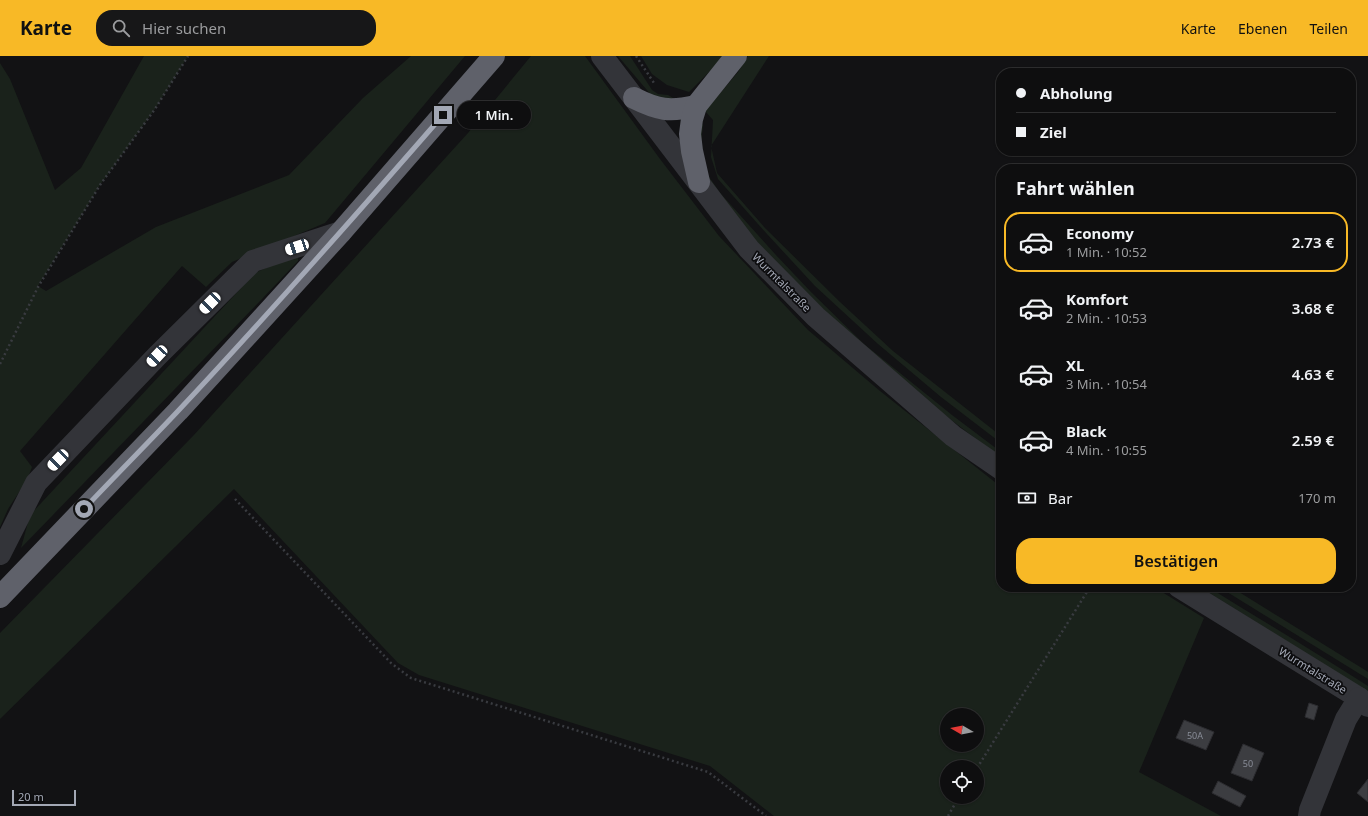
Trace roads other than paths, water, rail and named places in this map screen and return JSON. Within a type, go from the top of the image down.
[{"type":"highway","points":[[0,597],[178,411],[341,232],[494,56]]},
{"type":"highway","points":[[699,182],[690,134],[692,119],[696,106],[736,56]]},
{"type":"highway","points":[[634,98],[655,108],[674,110],[696,106]]},
{"type":"street","name":"Wurmtalstraße","points":[[602,56],[749,249],[816,316],[953,436],[996,466]]},
{"type":"street","points":[[0,554],[36,483],[157,356],[253,261],[341,232]]},
{"type":"street","name":"Wurmtalstraße","points":[[1187,592],[1363,702],[1346,719],[1310,810],[1309,816]]}]
